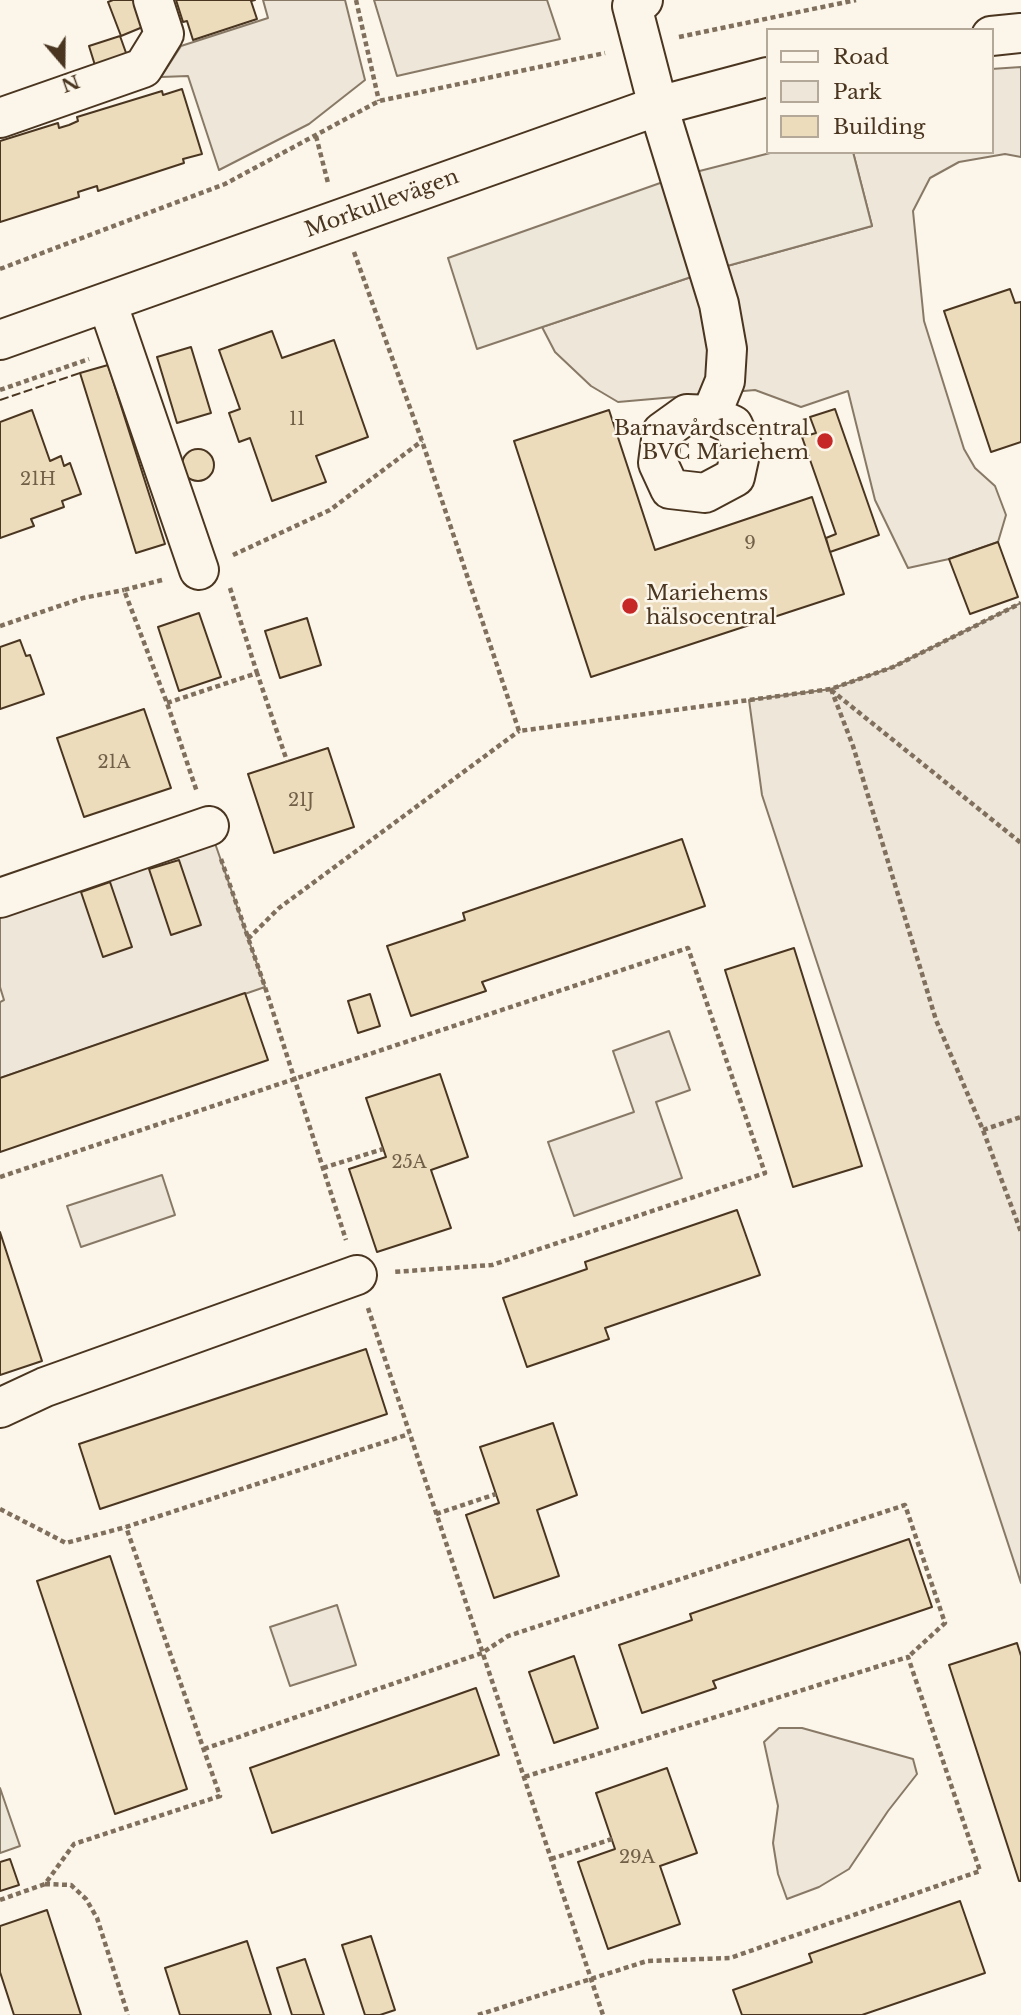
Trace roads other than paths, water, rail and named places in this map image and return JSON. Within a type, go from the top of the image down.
[{"type":"street","points":[[0,118],[143,68],[164,34],[153,0]]},
{"type":"street","points":[[643,0],[632,6],[658,106],[719,304],[727,349],[725,381],[711,415]]},
{"type":"street","points":[[993,36],[1021,33]]},
{"type":"street","name":"Morkullevägen","points":[[0,340],[658,106],[766,77]]},
{"type":"street","points":[[107,302],[210,565]]},
{"type":"street","points":[[0,898],[209,826]]},
{"type":"street","points":[[0,1408],[45,1387],[356,1275]]},
{"type":"place","name":"Barnavårdscentral BVC Mariehem","points":[[825,441]]},
{"type":"place","name":"Mariehems hälsocentral","points":[[630,606]]}]
